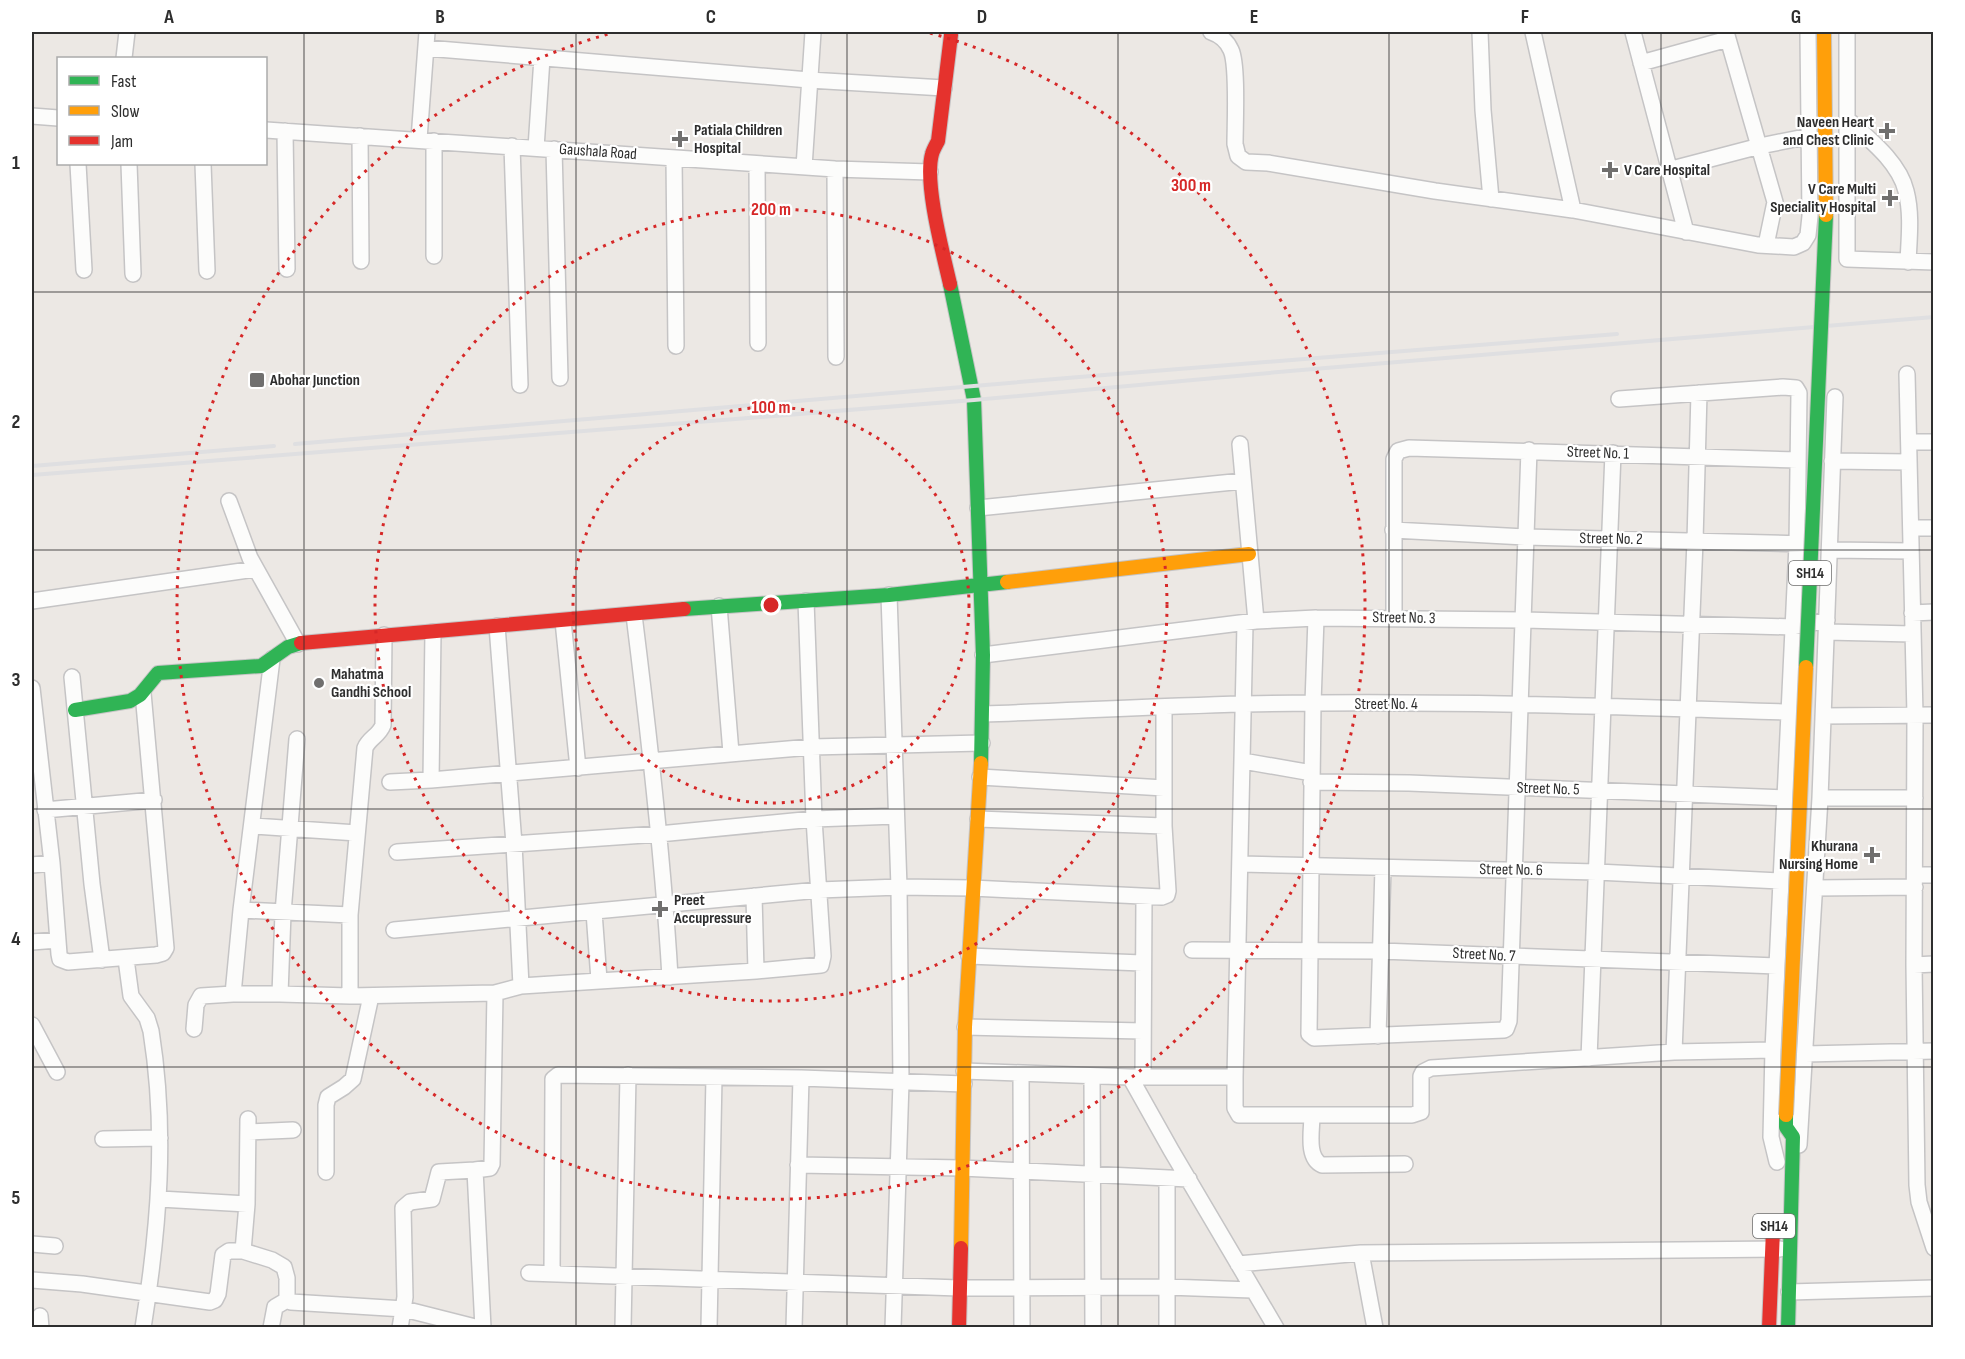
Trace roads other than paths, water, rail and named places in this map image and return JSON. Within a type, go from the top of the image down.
[{"type":"main road","name":"SH14","points":[[1776,1180],[1779,1135],[1786,1121],[1827,196],[1824,32]]},
{"type":"main road","points":[[949,34],[926,141],[932,154],[930,172],[935,214],[975,400],[983,655],[982,743],[965,1027],[959,1328]]},
{"type":"main road","points":[[75,710],[130,701],[143,693],[147,682],[158,673],[254,667],[266,663],[288,647],[298,644],[719,606],[889,595],[1249,554]]},
{"type":"main road","name":"SH14","points":[[1786,1121],[1793,1137],[1788,1328]]},
{"type":"main road","name":"SH14","points":[[1769,1328],[1774,1218]]},
{"type":"street","points":[[124,57],[127,32]]},
{"type":"street","points":[[427,32],[426,140],[434,256]]},
{"type":"street","points":[[804,167],[813,32]]},
{"type":"street","points":[[1211,32],[1218,34],[1238,55]]},
{"type":"street","points":[[1229,32],[1239,43],[1238,55],[1247,149],[1268,163],[1573,210],[1766,245],[1794,247],[1803,243],[1808,235],[1810,216],[1808,32]]},
{"type":"street","points":[[1480,32],[1483,110],[1491,199]]},
{"type":"street","points":[[1533,32],[1573,210]]},
{"type":"street","points":[[1633,32],[1686,232]]},
{"type":"street","points":[[1847,259],[1848,32]]},
{"type":"street","points":[[1641,63],[1727,35],[1775,202],[1766,245]]},
{"type":"street","points":[[426,48],[809,80],[938,87]]},
{"type":"street","points":[[536,148],[542,58]]},
{"type":"street","points":[[32,116],[57,117]]},
{"type":"street","points":[[1847,119],[1867,137],[1901,176],[1909,212],[1908,262]]},
{"type":"street","name":"Gaushala Road","points":[[267,130],[835,169],[930,172]]},
{"type":"street","points":[[285,131],[287,269]]},
{"type":"street","points":[[360,136],[362,261]]},
{"type":"street","points":[[1668,170],[1760,146],[1810,136]]},
{"type":"street","points":[[512,146],[520,385]]},
{"type":"street","points":[[554,149],[560,378]]},
{"type":"street","points":[[674,158],[676,346]]},
{"type":"street","points":[[757,164],[758,343]]},
{"type":"street","points":[[78,165],[84,270]]},
{"type":"street","points":[[129,165],[133,274]]},
{"type":"street","points":[[203,165],[207,271]]},
{"type":"street","points":[[835,169],[836,357]]},
{"type":"street","points":[[1803,243],[1847,259],[1934,262]]},
{"type":"street","points":[[1907,374],[1915,715],[1914,965],[1917,1185],[1928,1217],[1934,1248]]},
{"type":"street","points":[[1619,399],[1783,387],[1796,388],[1799,393],[1797,545],[1773,1050],[1771,1137],[1777,1162]]},
{"type":"street","points":[[1674,1052],[1699,393]]},
{"type":"street","points":[[1793,1162],[1801,1137],[1820,798],[1835,397]]},
{"type":"street","points":[[1909,442],[1934,442]]},
{"type":"street","points":[[1240,444],[1249,554],[1251,623],[1244,704],[1235,1077],[1235,1108],[1239,1115],[1412,1115],[1419,1113],[1421,1108],[1421,1076],[1423,1072],[1431,1068],[1674,1052],[1773,1050]]},
{"type":"street","name":"Street No. 1","points":[[1393,530],[1394,459],[1398,451],[1409,448],[1798,460]]},
{"type":"street","points":[[1316,618],[1308,1030],[1311,1037],[1506,1029],[1509,1021],[1512,957],[1513,870],[1529,450]]},
{"type":"street","points":[[1589,1058],[1613,453]]},
{"type":"street","points":[[1832,461],[1909,462]]},
{"type":"street","points":[[978,508],[1243,481]]},
{"type":"street","points":[[229,501],[245,547],[298,644]]},
{"type":"street","points":[[1911,528],[1934,528]]},
{"type":"street","points":[[1393,530],[1394,617]]},
{"type":"street","name":"Street No. 2","points":[[1393,530],[1525,537],[1829,545],[1911,551]]},
{"type":"street","points":[[32,601],[256,569]]},
{"type":"street","points":[[889,595],[899,887],[901,1082],[893,1328]]},
{"type":"street","points":[[194,1029],[196,1005],[201,996],[495,993],[521,986],[821,965],[823,956],[814,819],[807,601]]},
{"type":"street","points":[[719,606],[731,753]]},
{"type":"street","points":[[1912,612],[1934,612]]},
{"type":"street","points":[[634,615],[652,761],[666,905],[670,977]]},
{"type":"street","name":"Street No. 3","points":[[983,655],[1251,623],[1316,618],[1394,617],[1827,626],[1912,634]]},
{"type":"street","points":[[563,621],[578,768]]},
{"type":"street","points":[[497,626],[514,844],[521,986]]},
{"type":"street","points":[[431,780],[433,632]]},
{"type":"street","points":[[350,996],[350,915],[365,748],[369,740],[380,733],[383,725],[384,635]]},
{"type":"street","points":[[233,994],[272,659]]},
{"type":"street","points":[[72,677],[102,960]]},
{"type":"street","points":[[32,688],[38,795],[45,810],[52,863],[57,940],[60,959],[63,961],[126,959],[163,953],[167,942],[143,693]]},
{"type":"street","name":"Street No. 4","points":[[983,714],[1244,704],[1604,706],[1789,712]]},
{"type":"street","points":[[394,930],[819,890],[899,887],[972,888],[1162,897],[1167,895],[1168,891],[1164,826],[1164,708]]},
{"type":"street","points":[[1823,716],[1934,715]]},
{"type":"street","points":[[280,994],[283,913],[297,739]]},
{"type":"street","points":[[390,782],[811,747],[982,743]]},
{"type":"street","name":"Street No. 5","points":[[1243,761],[1312,777],[1516,788],[1785,798]]},
{"type":"street","points":[[980,777],[1164,788]]},
{"type":"street","points":[[1820,798],[1915,798]]},
{"type":"street","points":[[45,810],[154,800]]},
{"type":"street","points":[[397,852],[659,834],[814,819],[896,816]]},
{"type":"street","points":[[978,819],[1164,826]]},
{"type":"street","points":[[253,826],[357,833]]},
{"type":"street","points":[[32,865],[52,863]]},
{"type":"street","name":"Street No. 6","points":[[1241,864],[1598,872],[1780,881]]},
{"type":"street","points":[[1377,1036],[1383,867]]},
{"type":"street","points":[[1815,888],[1915,881],[1934,875]]},
{"type":"street","points":[[754,896],[756,971]]},
{"type":"street","points":[[1144,897],[1143,1031],[1137,1077],[1189,1179],[1276,1328]]},
{"type":"street","points":[[241,910],[350,915]]},
{"type":"street","points":[[594,912],[599,980]]},
{"type":"street","points":[[32,942],[57,940]]},
{"type":"street","name":"Street No. 7","points":[[1192,950],[1381,951],[1776,966]]},
{"type":"street","points":[[969,956],[1143,963]]},
{"type":"street","points":[[126,959],[131,996],[147,1018],[151,1031],[160,1138],[159,1199],[143,1328]]},
{"type":"street","points":[[1914,965],[1934,964]]},
{"type":"street","points":[[400,1328],[404,1309],[404,1208],[410,1202],[432,1199],[439,1172],[490,1168],[492,1164],[495,993]]},
{"type":"street","points":[[326,1172],[328,1097],[353,1079],[371,996]]},
{"type":"street","points":[[32,1025],[57,1072]]},
{"type":"street","points":[[965,1027],[1143,1031]]},
{"type":"street","points":[[1805,1054],[1934,1051]]},
{"type":"street","points":[[552,1274],[553,1079],[558,1075],[801,1078],[901,1082],[1021,1073],[1137,1077],[1235,1077]]},
{"type":"street","points":[[1021,1073],[1020,1286],[1022,1328]]},
{"type":"street","points":[[623,1328],[628,1075]]},
{"type":"street","points":[[1092,1076],[1093,1328]]},
{"type":"street","points":[[708,1328],[714,1077]]},
{"type":"street","points":[[794,1328],[801,1078]]},
{"type":"street","points":[[1312,1115],[1312,1156],[1317,1163],[1322,1165],[1405,1164]]},
{"type":"street","points":[[243,1251],[247,1204],[248,1126],[293,1130]]},
{"type":"street","points":[[103,1138],[160,1138]]},
{"type":"street","points":[[798,1165],[962,1168],[1189,1179]]},
{"type":"street","points":[[287,1300],[404,1309],[481,1328],[475,1170]]},
{"type":"street","points":[[1167,1178],[1167,1328]]},
{"type":"street","points":[[159,1199],[247,1204]]},
{"type":"street","points":[[32,1244],[55,1246]]},
{"type":"street","points":[[1238,1264],[1361,1252],[1790,1249]]},
{"type":"street","points":[[32,1280],[210,1302],[215,1300],[218,1294],[223,1255],[229,1251],[243,1251],[272,1260],[284,1267],[287,1278],[287,1300]]},
{"type":"street","points":[[1361,1252],[1376,1328]]},
{"type":"street","points":[[529,1273],[959,1288],[1167,1287],[1252,1290]]},
{"type":"street","points":[[1789,1292],[1934,1288]]},
{"type":"street","points":[[271,1328],[275,1307],[287,1300]]},
{"type":"railway","points":[[32,475],[974,400],[1934,317]]},
{"type":"railway","points":[[295,444],[1617,334]]},
{"type":"railway","points":[[32,466],[274,446]]},
{"type":"place","name":"Naveen Heart and Chest Clinic","points":[[1887,131]]},
{"type":"place","name":"Patiala Children Hospital","points":[[680,139]]},
{"type":"place","name":"V Care Hospital","points":[[1610,170]]},
{"type":"place","name":"V Care Multi Speciality Hospital","points":[[1890,198]]},
{"type":"place","name":"Abohar Junction","points":[[257,380]]},
{"type":"place","name":"Mahatma Gandhi School","points":[[319,683]]},
{"type":"place","name":"Khurana Nursing Home","points":[[1872,855]]},
{"type":"place","name":"Preet Accupressure","points":[[660,909]]}]
